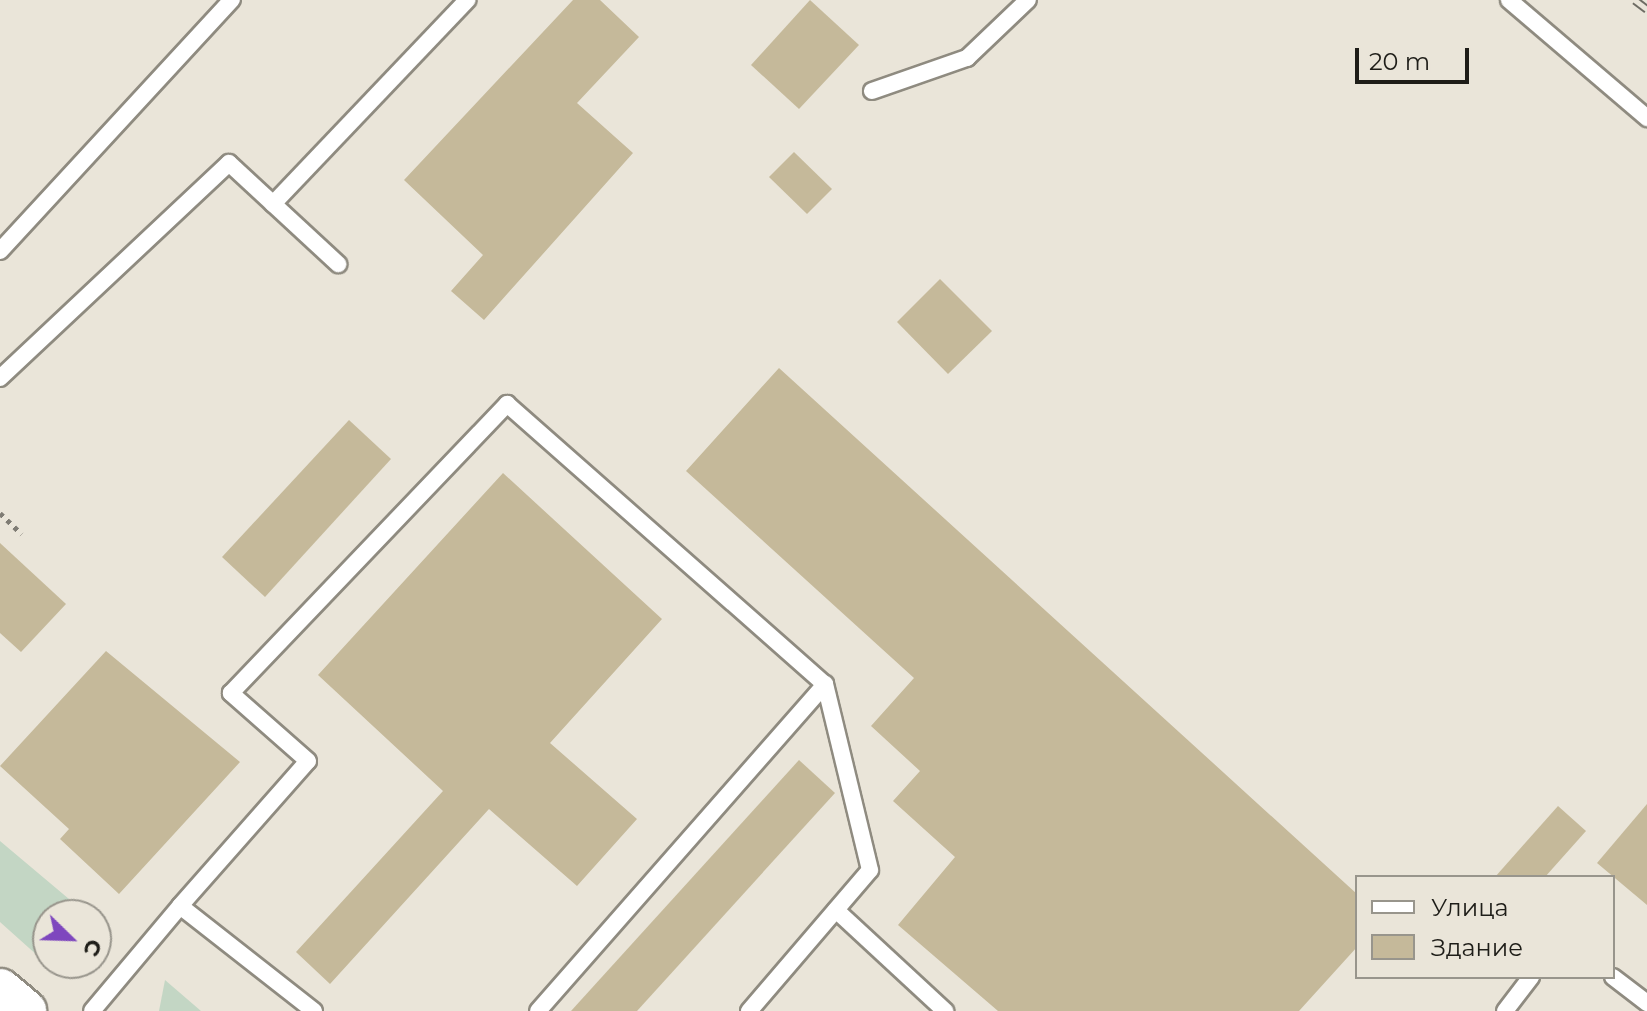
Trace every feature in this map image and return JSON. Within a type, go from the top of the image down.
[{"type":"street","points":[[0,990],[25,1011]]},
{"type":"lane","points":[[0,251],[232,0]]},
{"type":"lane","points":[[273,204],[467,0]]},
{"type":"lane","points":[[872,91],[967,58],[1028,0]]},
{"type":"lane","points":[[1509,0],[1647,118]]},
{"type":"lane","points":[[0,378],[229,163],[338,264]]},
{"type":"lane","points":[[92,1011],[308,761],[231,693],[507,404],[825,684],[870,870],[749,1011]]},
{"type":"lane","points":[[538,1011],[825,684]]},
{"type":"lane","points":[[180,906],[314,1011]]},
{"type":"lane","points":[[836,910],[945,1011]]},
{"type":"lane","points":[[1505,1011],[1529,979]]},
{"type":"lane","points":[[1615,979],[1647,1003]]},
{"type":"path","points":[[0,513],[22,534]]},
{"type":"green space","points":[[0,841],[69,899],[32,899],[32,951],[0,922]]},
{"type":"green space","points":[[165,980],[201,1011],[159,1011]]},
{"type":"building","points":[[573,0],[600,0],[639,37],[577,103],[633,153],[484,320],[451,291],[483,255],[404,180]]},
{"type":"building","points":[[810,0],[859,45],[799,109],[751,65]]},
{"type":"building","points":[[794,152],[832,189],[807,214],[769,177]]},
{"type":"building","points":[[940,279],[992,331],[948,374],[897,322]]},
{"type":"building","points":[[779,368],[1355,892],[1355,949],[1299,1011],[998,1011],[898,925],[955,857],[893,801],[920,771],[871,726],[914,678],[686,471]]},
{"type":"building","points":[[349,420],[391,459],[265,597],[222,557]]},
{"type":"building","points":[[503,473],[662,619],[550,743],[637,819],[577,886],[489,809],[330,984],[296,952],[443,791],[318,675]]},
{"type":"building","points":[[0,543],[66,604],[21,652],[0,633]]},
{"type":"building","points":[[106,651],[240,762],[119,894],[60,839],[69,829],[0,766]]},
{"type":"building","points":[[799,760],[835,793],[637,1011],[571,1011]]},
{"type":"building","points":[[1647,804],[1647,905],[1597,863]]},
{"type":"building","points":[[1558,806],[1586,831],[1547,875],[1497,875]]},
{"type":"railway","points":[[1635,0],[1647,9]]}]
